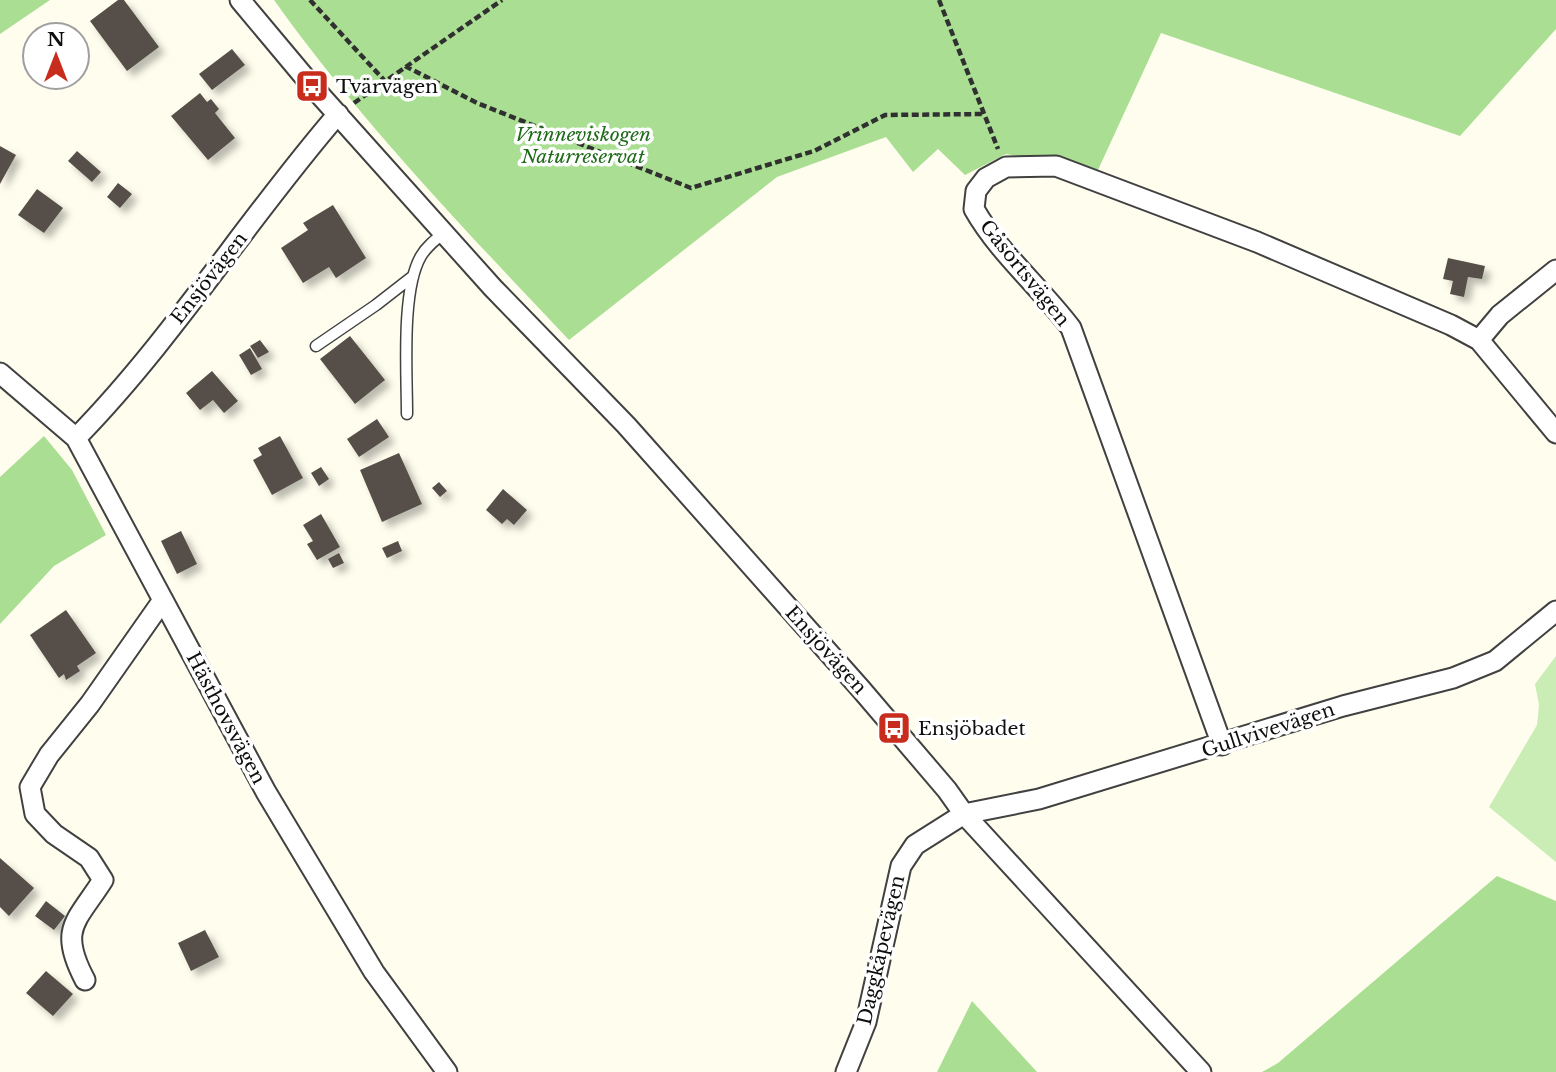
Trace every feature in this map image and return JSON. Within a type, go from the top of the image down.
[{"type":"street","name":"Ensjövägen","points":[[240,0],[493,288],[626,425],[860,688],[947,790],[964,814],[1201,1072]]},
{"type":"street","name":"Ensjövägen","points":[[76,438],[106,408],[226,257],[297,162],[338,114]]},
{"type":"street","points":[[1006,167],[1056,166],[1257,242],[1451,325],[1479,340],[1556,433]]},
{"type":"street","name":"Gåsörtsvägen","points":[[1006,167],[986,178],[976,191],[974,209],[1000,246],[1071,327],[1222,745]]},
{"type":"street","points":[[1479,340],[1500,315],[1556,270]]},
{"type":"street","name":"Hästhovsvägen","points":[[0,373],[76,438],[266,792],[374,972],[447,1072]]},
{"type":"street","points":[[85,979],[73,957],[70,933],[77,916],[103,880],[89,858],[54,834],[35,814],[30,787],[49,755],[90,704],[163,600]]},
{"type":"street","name":"Gullvivevägen","points":[[964,814],[1038,799],[1343,706],[1464,674],[1495,661],[1556,611]]},
{"type":"street","name":"Daggkåpevägen","points":[[846,1072],[866,1023],[901,866],[915,845],[964,814]]},
{"type":"lane","points":[[407,414],[410,287],[420,257],[430,244],[444,233]]},
{"type":"lane","points":[[316,346],[413,276]]},
{"type":"path","points":[[309,0],[384,80]]},
{"type":"path","points":[[338,114],[502,0]]},
{"type":"path","points":[[939,0],[1006,167]]},
{"type":"path","points":[[405,66],[477,103],[691,188],[814,150],[885,115],[985,114]]},
{"type":"green space","points":[[0,0],[50,0],[0,34]]},
{"type":"green space","name":"Vrinneviskogen Naturreservat","points":[[274,0],[1556,0],[1556,29],[1460,136],[1161,33],[1098,170],[1006,154],[965,175],[938,149],[913,172],[886,137],[777,177],[569,340],[453,217],[378,132]]},
{"type":"green space","points":[[44,436],[72,470],[106,535],[54,566],[0,624],[0,477]]},
{"type":"green space","points":[[1556,656],[1556,862],[1489,807],[1537,725],[1539,705],[1535,684]]},
{"type":"green space","points":[[1497,876],[1556,901],[1556,1072],[1262,1072],[1278,1063]]},
{"type":"green space","points":[[972,1001],[1037,1072],[937,1072]]},
{"type":"building","points":[[118,0],[124,0],[159,47],[127,71],[90,21]]},
{"type":"building","points":[[232,49],[245,65],[212,90],[199,74]]},
{"type":"building","points":[[200,93],[207,102],[211,99],[219,109],[215,113],[235,138],[208,160],[171,116]]},
{"type":"building","points":[[0,146],[16,155],[0,184]]},
{"type":"building","points":[[77,151],[101,172],[92,182],[68,161]]},
{"type":"building","points":[[118,183],[132,194],[120,208],[107,197]]},
{"type":"building","points":[[37,189],[63,208],[44,233],[18,215]]},
{"type":"building","points":[[333,205],[366,258],[336,278],[329,267],[303,283],[281,248],[308,230],[303,223]]},
{"type":"building","points":[[1448,258],[1485,266],[1482,279],[1468,277],[1464,297],[1450,294],[1453,281],[1443,279]]},
{"type":"building","points":[[350,336],[385,380],[355,404],[320,359]]},
{"type":"building","points":[[260,340],[269,352],[258,358],[250,346]]},
{"type":"building","points":[[250,348],[262,369],[251,375],[239,355]]},
{"type":"building","points":[[212,371],[238,401],[224,413],[213,400],[200,410],[186,393]]},
{"type":"building","points":[[377,419],[389,437],[359,457],[347,439]]},
{"type":"building","points":[[280,436],[303,478],[272,495],[253,460],[262,455],[258,448]]},
{"type":"building","points":[[399,453],[422,504],[382,522],[360,470]]},
{"type":"building","points":[[321,467],[329,479],[319,486],[311,473]]},
{"type":"building","points":[[439,482],[447,491],[440,497],[432,488]]},
{"type":"building","points":[[503,489],[527,510],[514,525],[507,519],[502,524],[486,510]]},
{"type":"building","points":[[321,514],[340,547],[317,560],[307,544],[313,541],[303,525]]},
{"type":"building","points":[[181,531],[197,564],[177,574],[161,541]]},
{"type":"building","points":[[398,541],[402,551],[387,558],[382,548]]},
{"type":"building","points":[[339,553],[344,563],[333,568],[328,559]]},
{"type":"building","points":[[66,610],[96,653],[77,666],[80,671],[66,680],[64,674],[59,678],[30,635]]},
{"type":"building","points":[[0,858],[34,888],[9,916],[0,907]]},
{"type":"building","points":[[46,901],[65,916],[54,930],[35,916]]},
{"type":"building","points":[[205,930],[219,957],[191,971],[178,943]]},
{"type":"building","points":[[46,971],[73,994],[53,1016],[26,993]]},
{"type":"place","name":"Tvärvägen","points":[[312,86]]},
{"type":"place","name":"Ensjöbadet","points":[[894,728]]}]
